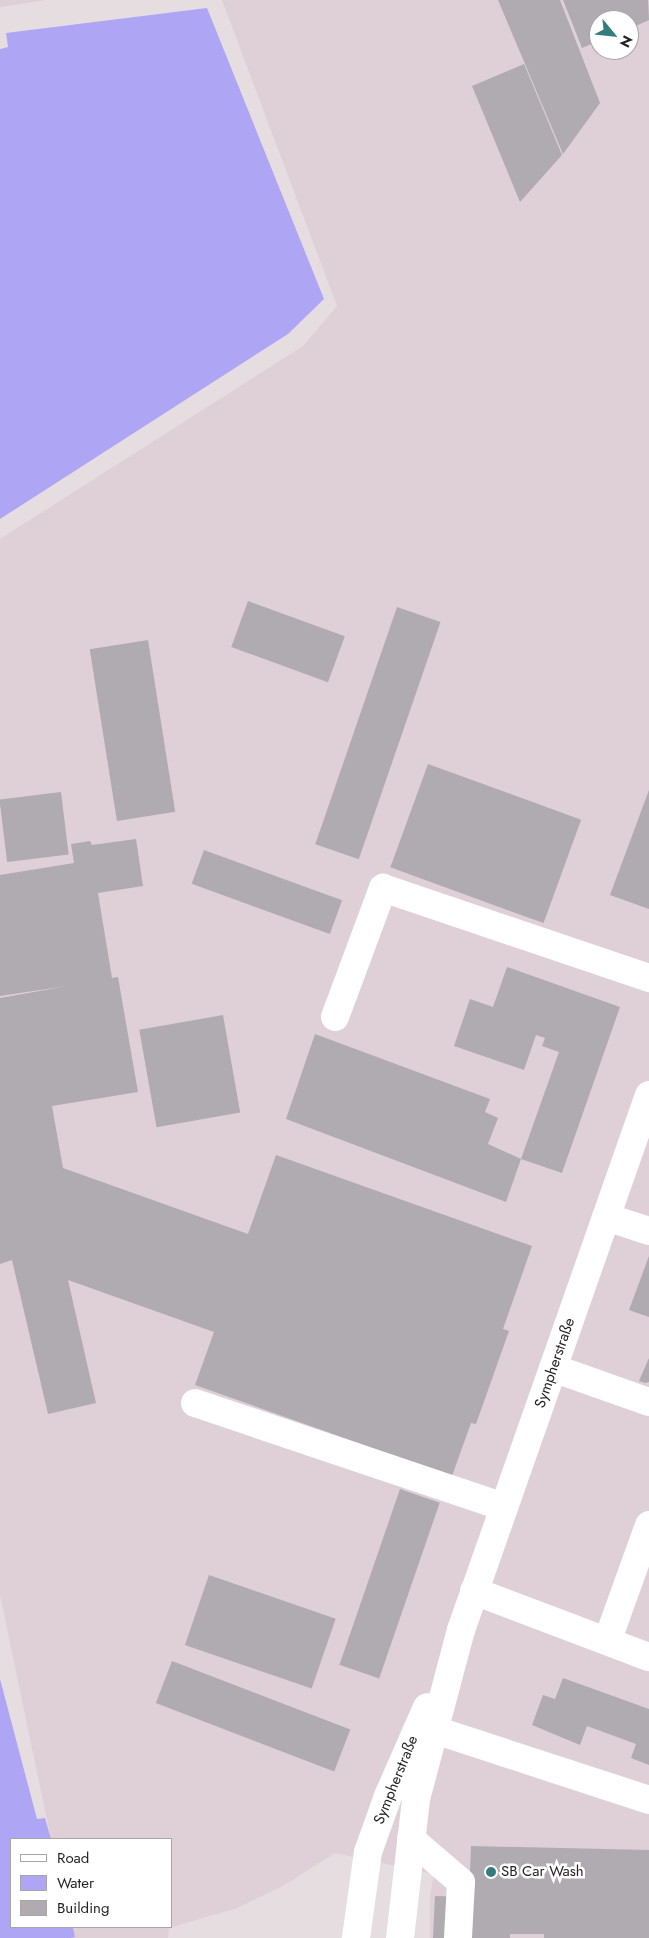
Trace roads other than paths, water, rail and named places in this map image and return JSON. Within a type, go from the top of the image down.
[{"type":"street","points":[[335,1017],[383,888],[649,978]]},
{"type":"street","name":"Sympherstraße","points":[[400,1938],[416,1799],[461,1630],[649,1095]]},
{"type":"street","points":[[606,1217],[649,1231]]},
{"type":"street","points":[[553,1368],[649,1402]]},
{"type":"street","points":[[195,1403],[504,1507]]},
{"type":"street","points":[[608,1639],[649,1524]]},
{"type":"street","points":[[474,1591],[608,1639],[649,1656]]},
{"type":"street","name":"Sympherstraße","points":[[356,1938],[368,1852],[388,1796],[461,1630]]},
{"type":"street","points":[[435,1730],[649,1800]]},
{"type":"street","points":[[411,1839],[462,1882],[458,1938]]},
{"type":"water","points":[[207,8],[324,299],[288,334],[0,519],[0,49],[8,47],[6,33]]},
{"type":"water","points":[[0,1679],[37,1819],[45,1818],[51,1838],[10,1838],[10,1928],[73,1928],[75,1937],[0,1938]]},
{"type":"place","name":"SB Car Wash","points":[[491,1872]]}]
